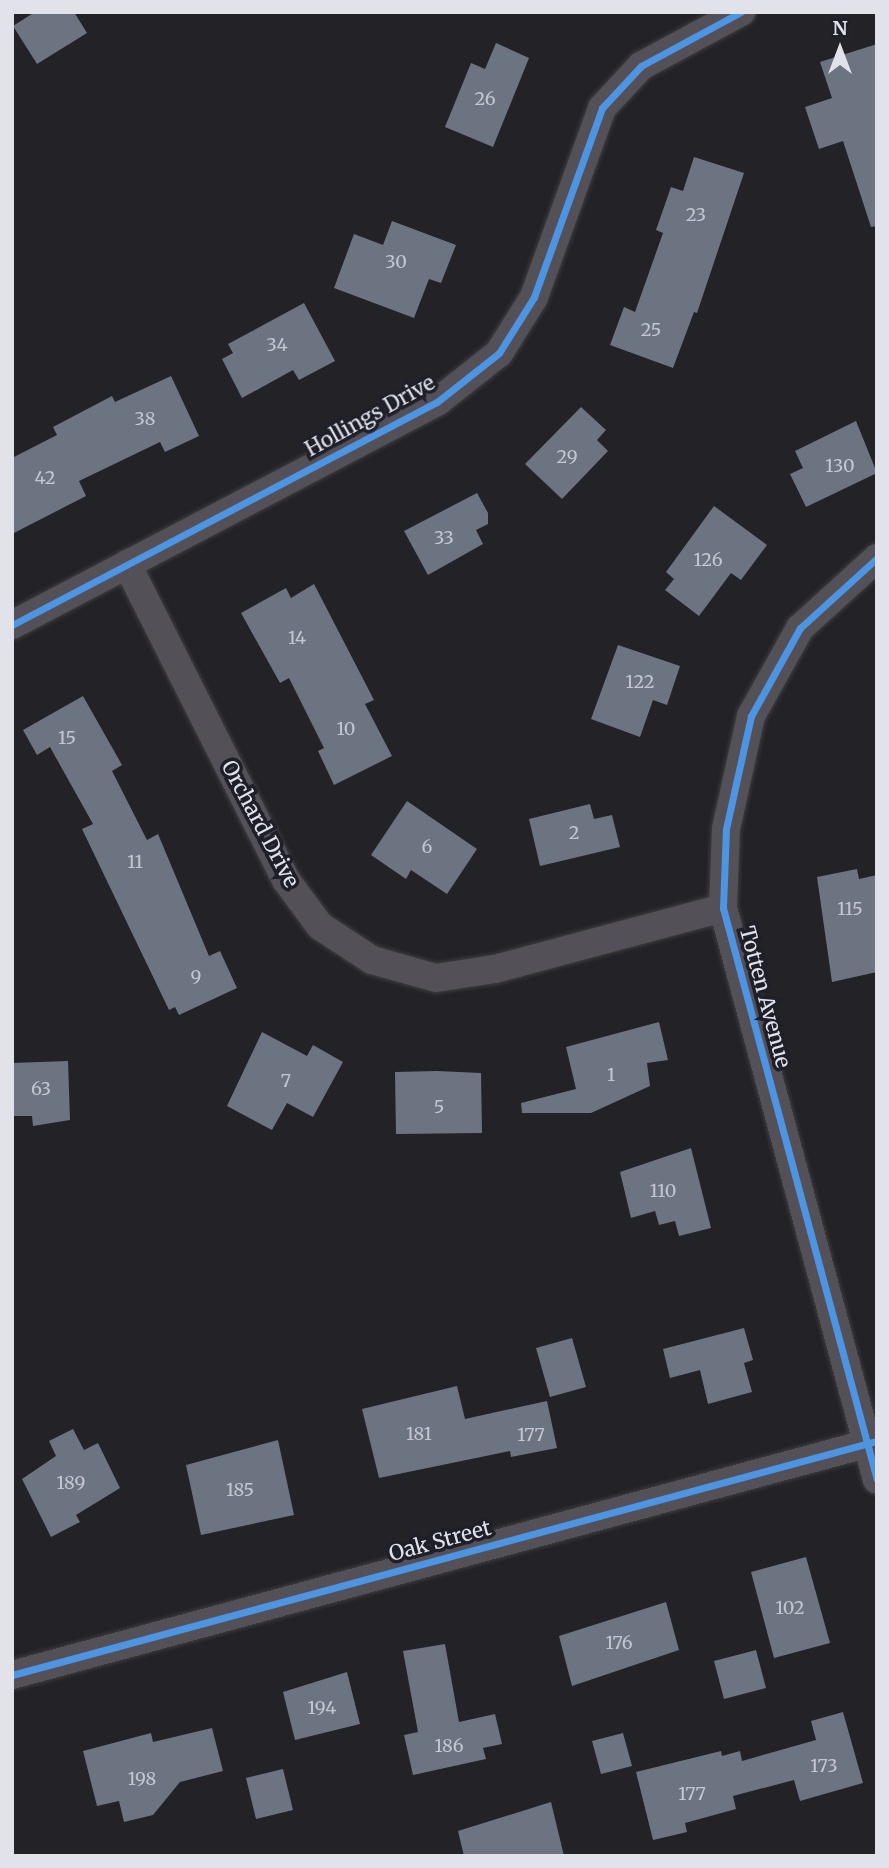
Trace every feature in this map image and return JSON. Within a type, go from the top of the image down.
[{"type":"street","name":"Hollings Drive","points":[[12,625],[437,402],[499,353],[534,297],[602,108],[641,66],[741,12]]},
{"type":"street","name":"Totten Avenue","points":[[877,558],[800,628],[751,716],[726,829],[723,908],[872,1442],[877,1480]]},
{"type":"street","name":"Orchard Drive","points":[[127,565],[286,880],[320,926],[372,960],[436,978],[471,972],[723,908]]},
{"type":"street","name":"Oak Street","points":[[12,1675],[872,1442]]},
{"type":"building","points":[[35,12],[74,12],[87,33],[37,64],[13,26]]},
{"type":"building","points":[[496,43],[529,58],[493,147],[445,127],[471,63],[485,69]]},
{"type":"building","points":[[877,44],[877,226],[871,227],[843,141],[819,149],[805,107],[832,98],[820,62]]},
{"type":"building","points":[[694,157],[744,173],[697,313],[694,312],[673,368],[610,345],[624,307],[635,312],[663,233],[656,230],[671,187],[683,191]]},
{"type":"building","points":[[392,221],[456,245],[441,283],[429,279],[414,318],[334,288],[354,234],[383,245]]},
{"type":"building","points":[[304,303],[335,361],[299,380],[293,370],[242,398],[222,359],[233,353],[228,344]]},
{"type":"building","points":[[171,376],[199,436],[165,452],[160,442],[79,481],[86,496],[12,534],[12,458],[57,435],[53,427],[112,396],[115,402]]},
{"type":"building","points":[[581,407],[606,430],[597,440],[608,451],[562,499],[525,464]]},
{"type":"building","points":[[856,421],[877,473],[806,507],[790,474],[803,468],[795,451]]},
{"type":"building","points":[[477,493],[488,513],[488,524],[476,530],[483,544],[428,575],[404,531]]},
{"type":"building","points":[[714,506],[767,545],[741,580],[731,573],[699,616],[665,590],[674,579],[666,572]]},
{"type":"building","points":[[314,584],[374,700],[365,704],[392,756],[334,785],[318,751],[324,748],[289,678],[280,683],[241,613],[286,588],[291,598]]},
{"type":"building","points":[[618,645],[680,666],[667,705],[653,700],[640,737],[591,719]]},
{"type":"building","points":[[83,696],[122,765],[112,771],[147,840],[158,834],[209,956],[220,951],[237,988],[179,1015],[175,1007],[169,1010],[82,829],[93,824],[50,747],[37,755],[23,730]]},
{"type":"building","points":[[407,801],[477,849],[447,894],[411,870],[406,879],[371,855]]},
{"type":"building","points":[[590,804],[594,819],[612,815],[620,847],[540,866],[529,819]]},
{"type":"building","points":[[857,869],[859,879],[877,875],[877,972],[832,982],[817,877]]},
{"type":"building","points":[[659,1022],[668,1060],[647,1063],[650,1086],[591,1113],[522,1113],[521,1103],[576,1089],[566,1047]]},
{"type":"building","points":[[262,1032],[307,1056],[313,1045],[343,1062],[313,1117],[287,1103],[272,1130],[227,1106]]},
{"type":"building","points":[[68,1061],[70,1120],[33,1126],[32,1116],[12,1116],[12,1063]]},
{"type":"building","points":[[395,1072],[481,1073],[482,1133],[396,1134]]},
{"type":"building","points":[[691,1148],[711,1228],[679,1236],[675,1221],[659,1225],[655,1211],[631,1218],[620,1172]]},
{"type":"building","points":[[744,1328],[753,1360],[744,1363],[752,1392],[708,1404],[700,1370],[670,1378],[663,1349]]},
{"type":"building","points":[[572,1338],[586,1387],[550,1397],[536,1348]]},
{"type":"building","points":[[457,1386],[465,1419],[547,1401],[557,1448],[511,1457],[510,1451],[379,1478],[362,1409]]},
{"type":"building","points":[[73,1429],[84,1450],[98,1443],[120,1488],[76,1515],[80,1522],[51,1537],[22,1479],[56,1456],[49,1441]]},
{"type":"building","points":[[278,1440],[294,1515],[201,1535],[186,1465]]},
{"type":"building","points":[[806,1557],[830,1643],[774,1658],[751,1572]]},
{"type":"building","points":[[666,1602],[679,1650],[572,1686],[559,1636]]},
{"type":"building","points":[[445,1644],[459,1722],[495,1714],[502,1744],[483,1748],[486,1759],[413,1775],[404,1735],[418,1732],[403,1651]]},
{"type":"building","points":[[756,1650],[766,1688],[724,1699],[714,1661]]},
{"type":"building","points":[[347,1672],[360,1724],[295,1740],[283,1692]]},
{"type":"building","points":[[843,1712],[863,1783],[800,1801],[794,1780],[733,1796],[736,1809],[685,1823],[687,1832],[653,1840],[636,1772],[721,1751],[722,1756],[740,1751],[742,1761],[816,1740],[811,1721]]},
{"type":"building","points":[[212,1728],[223,1771],[180,1782],[153,1815],[124,1822],[119,1801],[97,1806],[83,1751],[151,1733],[153,1742]]},
{"type":"building","points":[[623,1733],[632,1766],[601,1774],[592,1741]]},
{"type":"building","points":[[283,1769],[293,1810],[256,1819],[246,1778]]},
{"type":"building","points":[[551,1802],[564,1856],[464,1856],[458,1831]]},
{"type":"cycle path","points":[[12,625],[437,402],[499,353],[534,297],[602,108],[641,66],[741,12]]},
{"type":"cycle path","points":[[877,558],[800,628],[751,716],[726,829],[723,908],[877,1480]]},
{"type":"cycle path","points":[[12,1675],[877,1441]]}]
